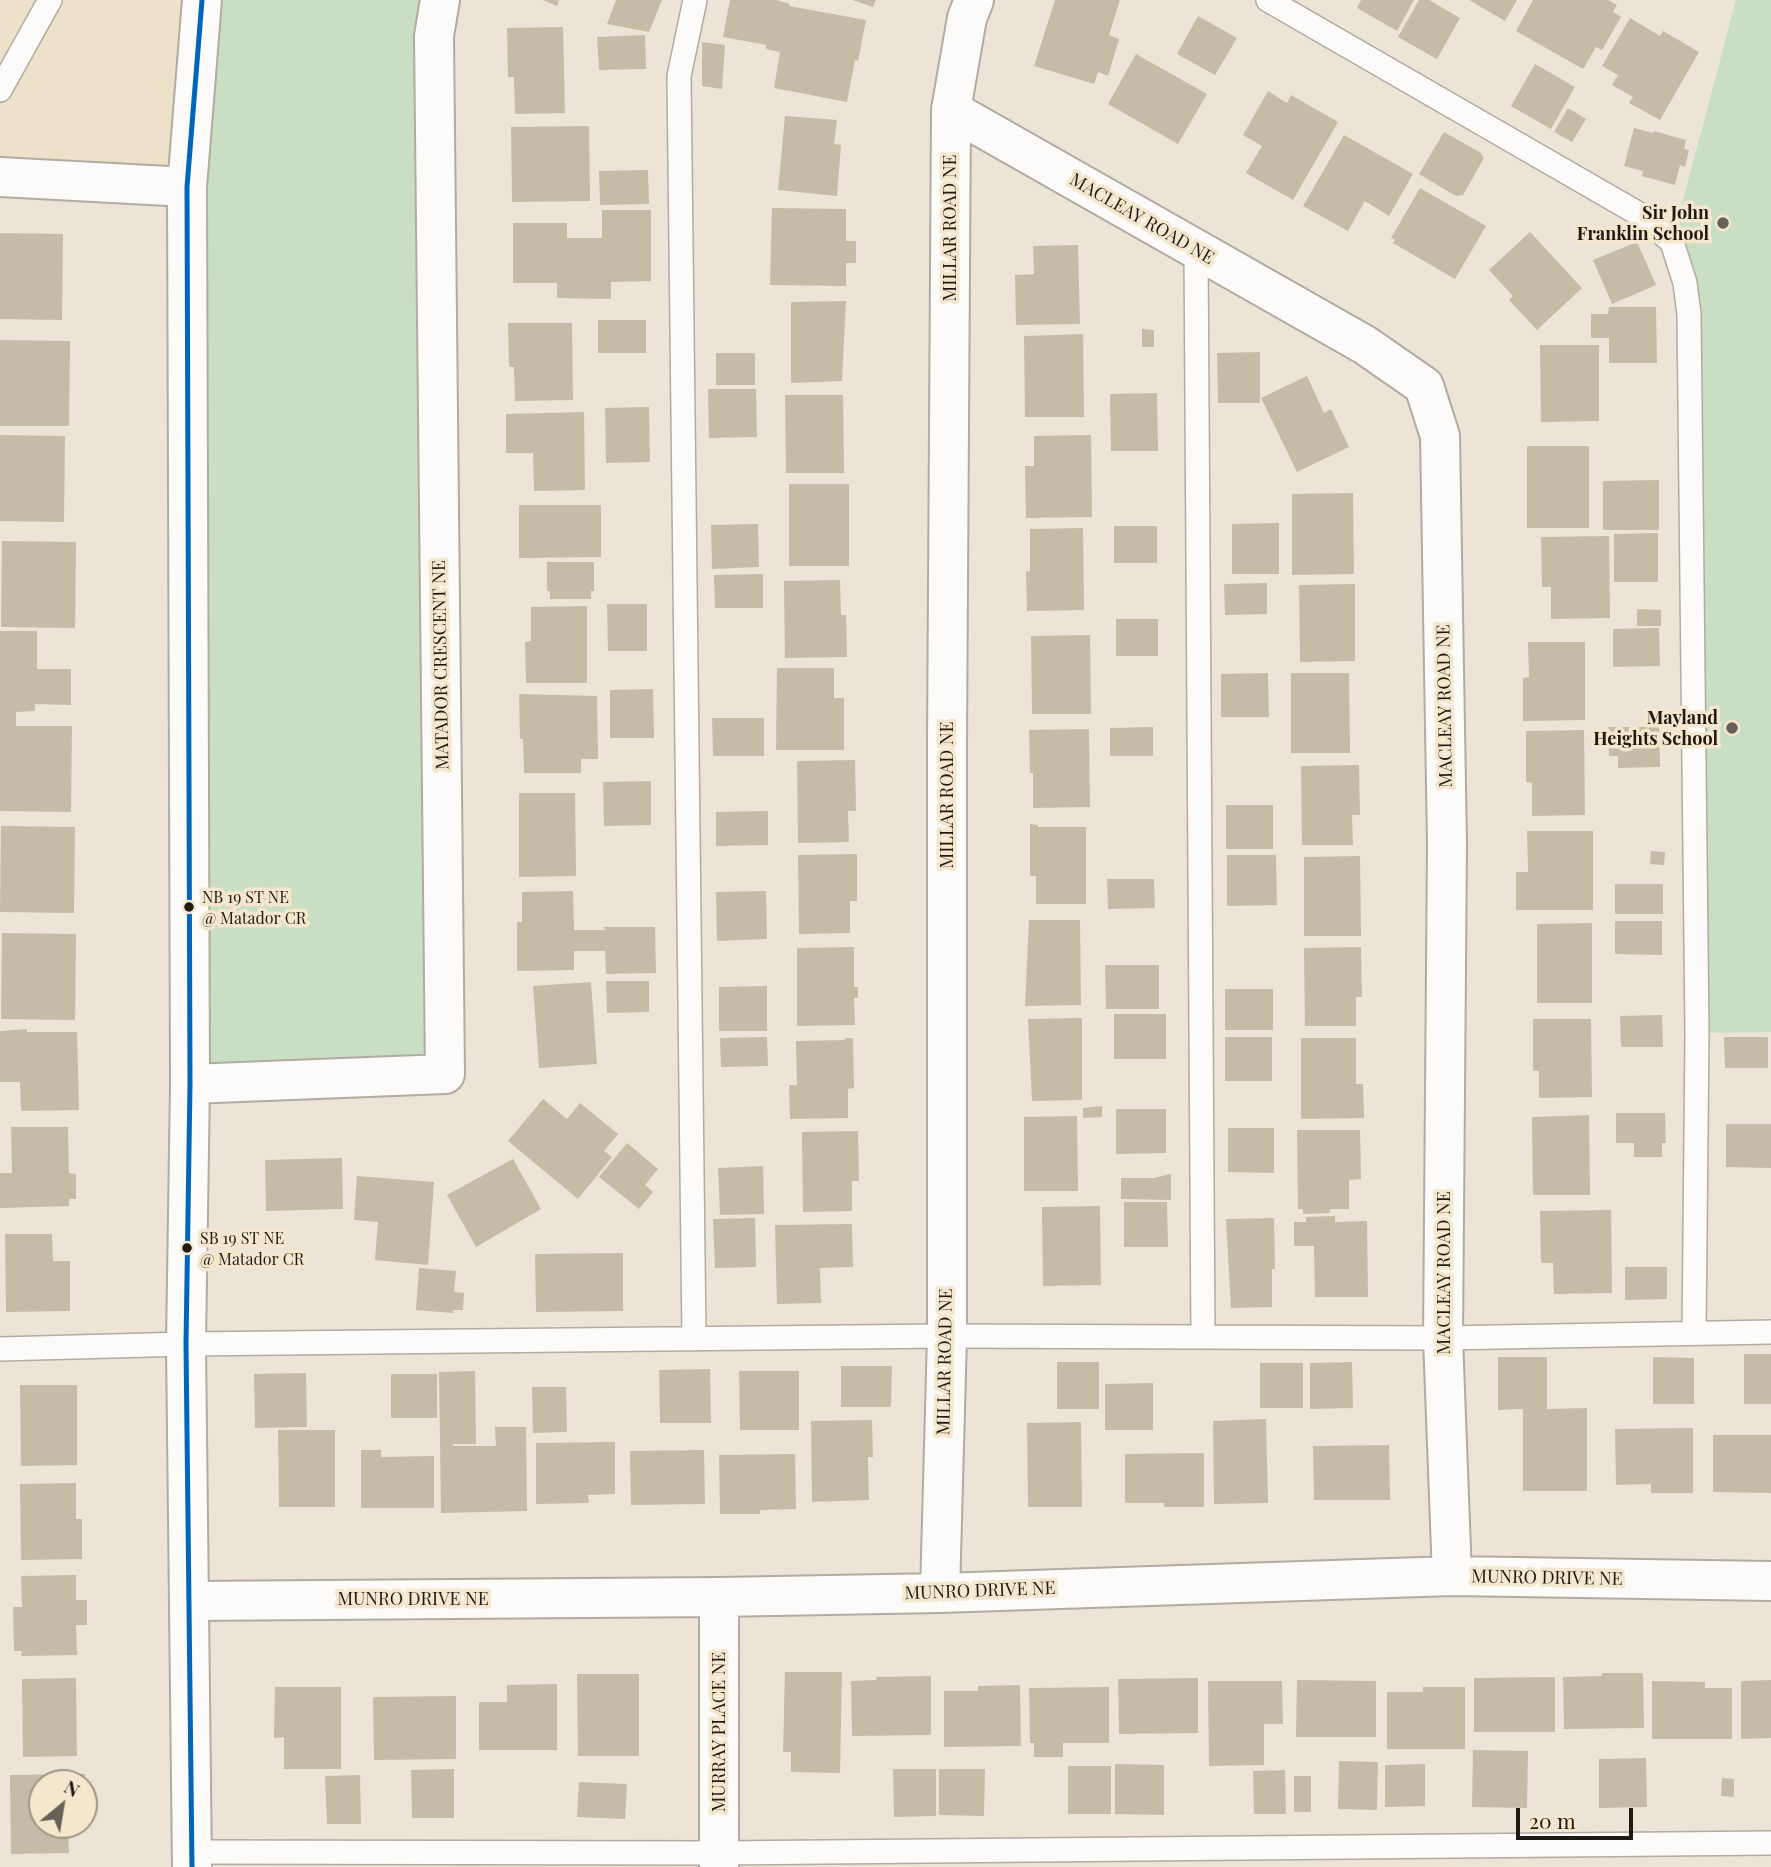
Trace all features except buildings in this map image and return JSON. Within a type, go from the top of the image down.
[{"type":"street","points":[[192,1859],[186,1344],[190,1084],[187,187],[202,0]]},
{"type":"street","name":"MATADOR CRESCENT NE","points":[[190,1084],[445,1074],[434,36],[440,0]]},
{"type":"street","name":"MILLAR ROAD NE","points":[[940,1593],[947,1336],[951,110],[967,18],[974,0]]},
{"type":"street","name":"MACLEAY ROAD NE","points":[[951,110],[1365,345],[1424,386],[1440,436],[1447,844],[1443,1338],[1452,1576]]},
{"type":"street","points":[[0,177],[187,187]]},
{"type":"street","name":"MUNRO DRIVE NE","points":[[189,1601],[940,1593],[1452,1576],[1771,1581]]},
{"type":"street","name":"MURRAY PLACE NE","points":[[719,1597],[719,1860]]},
{"type":"lane","points":[[0,90],[50,0]]},
{"type":"lane","points":[[694,1339],[679,76],[695,0]]},
{"type":"lane","points":[[1268,0],[1639,214],[1672,242],[1685,283],[1689,314],[1697,1033],[1694,1333]]},
{"type":"lane","points":[[1196,249],[1203,1337]]},
{"type":"lane","points":[[0,1349],[186,1344],[947,1336],[1443,1338],[1771,1332]]},
{"type":"lane","points":[[192,1859],[719,1860],[1771,1843]]},
{"type":"shaded area","points":[[0,0],[202,0],[187,187],[0,177]]},
{"type":"green space","points":[[202,0],[440,0],[445,1074],[190,1084]]},
{"type":"green space","points":[[1736,0],[1771,0],[1771,1032],[1697,1033],[1689,414],[1672,242]]},
{"type":"transit line","points":[[192,1867],[186,1344],[190,1084],[187,187],[202,0]]},
{"type":"place","name":"Sir John Franklin School","points":[[1723,223]]},
{"type":"place","name":"Mayland Heights School","points":[[1732,728]]},
{"type":"place","name":"NB 19 ST NE @ Matador CR","points":[[189,907]]},
{"type":"place","name":"SB 19 ST NE @ Matador CR","points":[[187,1248]]}]
